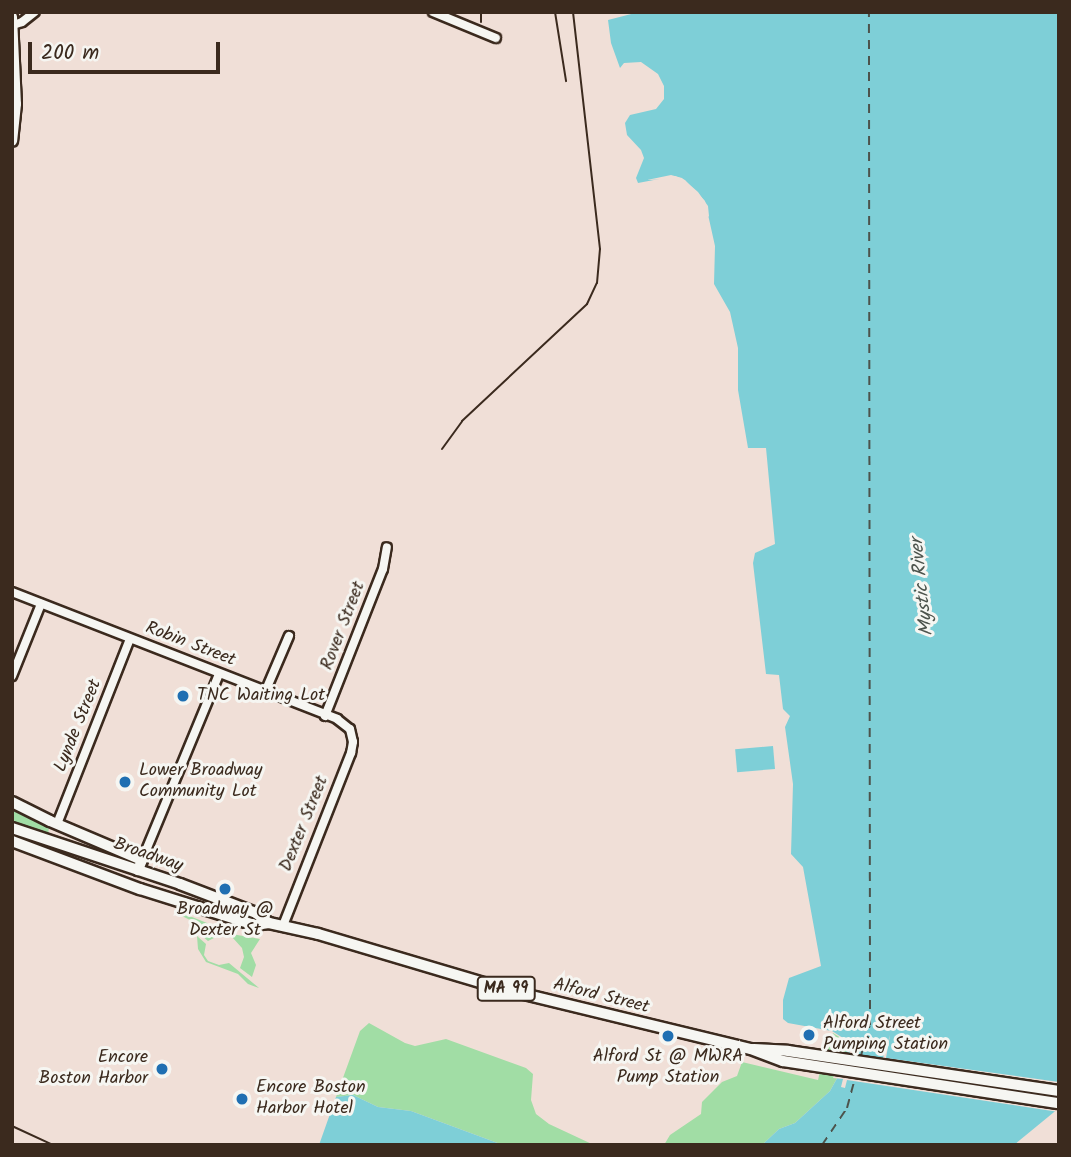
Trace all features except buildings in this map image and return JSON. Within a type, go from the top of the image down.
[{"type":"main road","points":[[12,141],[16,104],[13,21]]},
{"type":"main road","points":[[12,802],[140,865]]},
{"type":"main road","name":"Broadway","points":[[12,828],[140,865],[256,913],[269,923]]},
{"type":"main road","name":"Broadway","points":[[12,841],[140,889],[255,925],[269,923],[283,926]]},
{"type":"main road","name":"Alford Street","points":[[283,926],[507,990],[751,1049],[798,1064],[1059,1103]]},
{"type":"main road","name":"Alford Street","points":[[751,1049],[788,1051],[1059,1091]]},
{"type":"street","points":[[13,21],[22,22],[35,12]]},
{"type":"street","points":[[433,12],[496,38]]},
{"type":"street","name":"Rover Street","points":[[326,716],[383,569],[387,547]]},
{"type":"street","name":"Robin Street","points":[[12,592],[326,716],[346,725],[352,732]]},
{"type":"street","points":[[12,676],[41,604]]},
{"type":"street","points":[[265,692],[289,636]]},
{"type":"street","name":"Lynde Street","points":[[57,824],[130,639]]},
{"type":"street","points":[[140,865],[219,674]]},
{"type":"street","name":"Dexter Street","points":[[283,926],[351,753],[352,732]]},
{"type":"green space","points":[[12,806],[49,826],[48,836],[12,824]]},
{"type":"green space","points":[[174,912],[207,923],[220,931],[220,935],[208,941],[196,931],[190,920]]},
{"type":"green space","points":[[226,933],[260,939],[251,953],[256,965],[252,977],[240,968],[244,957],[242,948],[232,937],[224,935]]},
{"type":"green space","points":[[197,936],[206,944],[204,955],[208,961],[219,965],[229,963],[259,988],[248,984],[238,974],[206,962],[198,949]]},
{"type":"green space","points":[[369,1023],[415,1046],[446,1039],[526,1068],[533,1074],[531,1100],[536,1114],[549,1124],[594,1145],[503,1145],[411,1111],[378,1107],[353,1095],[336,1097],[360,1031]]},
{"type":"green space","points":[[833,1033],[844,1040],[846,1052],[841,1071],[830,1091],[795,1123],[779,1129],[762,1145],[664,1145],[670,1135],[701,1114],[702,1102],[722,1082],[737,1076],[742,1062],[818,1080],[825,1050],[829,1048]]},
{"type":"water","name":"Mystic River","points":[[639,12],[1059,12],[1059,1108],[1014,1145],[762,1145],[779,1129],[795,1123],[830,1091],[841,1071],[846,1052],[843,1038],[832,1031],[788,1023],[783,1019],[783,1000],[789,978],[821,966],[803,867],[791,854],[793,784],[785,727],[790,716],[783,709],[779,675],[766,674],[753,563],[755,553],[775,544],[766,448],[748,448],[738,390],[738,348],[730,312],[714,284],[715,246],[705,201],[685,180],[675,176],[638,183],[636,178],[644,158],[641,150],[627,135],[625,123],[630,115],[656,109],[664,99],[664,86],[658,74],[641,62],[624,63],[620,68],[611,43],[608,20]]},
{"type":"water","points":[[773,746],[775,769],[737,772],[735,749]]},
{"type":"water","points":[[353,1095],[378,1107],[411,1111],[503,1145],[319,1145],[336,1097]]},
{"type":"pier","points":[[671,175],[682,178],[698,192],[708,206],[709,216],[706,219],[702,203],[683,183],[672,179],[647,180]]},
{"type":"pier","points":[[890,1035],[886,1058],[1059,1082],[1059,1112],[847,1080],[845,1088],[841,1087],[843,1079],[833,1078],[842,1052],[850,1053],[847,1042],[854,1048],[853,1054],[883,1058]]},
{"type":"ferry route","points":[[860,1059],[870,1025],[869,12]]},
{"type":"ferry route","points":[[822,1145],[847,1108],[855,1078]]},
{"type":"railway","points":[[481,12],[481,22]]},
{"type":"railway","points":[[555,12],[566,81]]},
{"type":"railway","points":[[442,449],[462,421],[587,304],[597,283],[600,249],[573,12]]},
{"type":"railway","points":[[12,1126],[53,1145]]},
{"type":"place","name":"TNC Waiting Lot","points":[[183,696]]},
{"type":"place","name":"Lower Broadway Community Lot","points":[[125,782]]},
{"type":"place","name":"Broadway @ Dexter St","points":[[225,889]]},
{"type":"place","name":"Alford Street Pumping Station","points":[[809,1035]]},
{"type":"place","name":"Alford St @ MWRA Pump Station","points":[[668,1036]]},
{"type":"place","name":"Encore Boston Harbor","points":[[162,1069]]},
{"type":"place","name":"Encore Boston Harbor Hotel","points":[[242,1099]]}]
